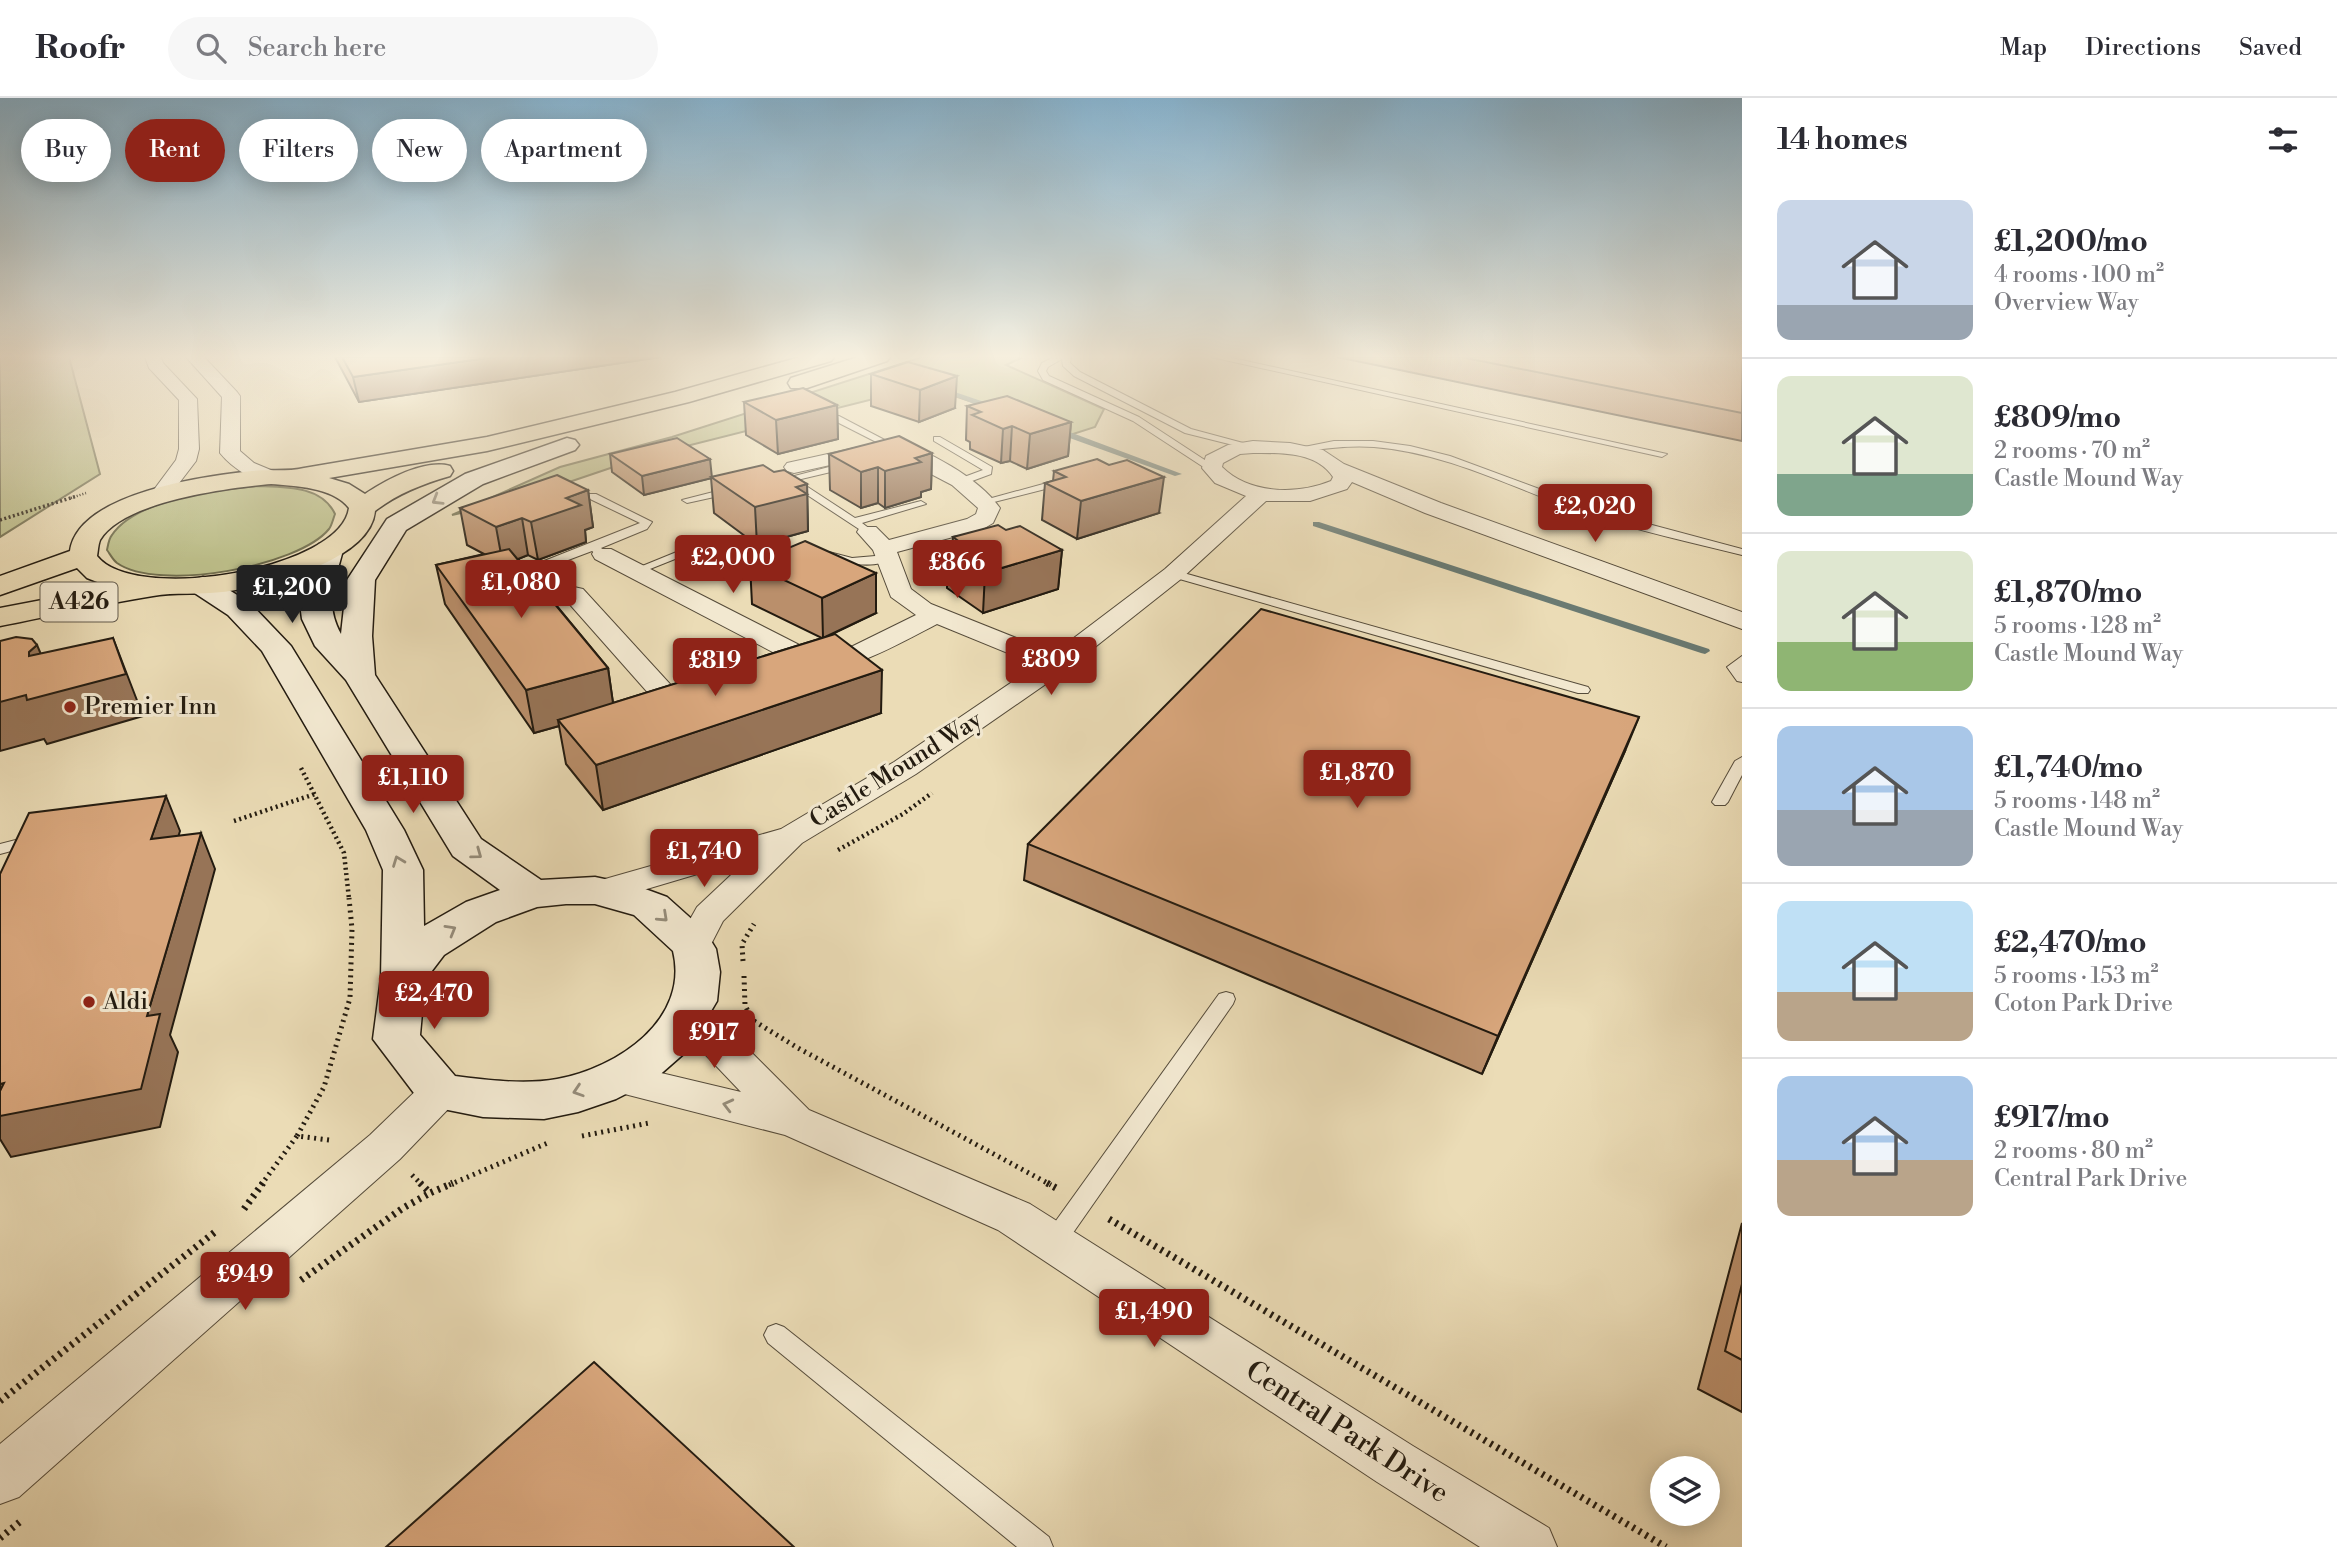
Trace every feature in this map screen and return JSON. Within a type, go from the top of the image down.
[{"type":"highway","points":[[279,478],[339,488],[355,497],[361,509],[359,522],[348,536],[329,550],[294,566],[250,578],[202,586],[157,587],[120,582],[94,571],[83,556],[86,540],[102,524],[127,508],[160,495],[209,484],[279,478],[487,444],[567,425]]},
{"type":"highway","points":[[361,509],[383,492],[405,481],[567,445],[644,425]]},
{"type":"highway","name":"A426","points":[[0,586],[83,556]]},
{"type":"highway","name":"A426","points":[[0,617],[157,587]]},
{"type":"street","points":[[160,495],[186,461],[189,449],[189,425]]},
{"type":"street","points":[[230,425],[230,453],[247,467],[279,478]]},
{"type":"street","points":[[359,675],[356,636],[361,580],[396,524],[474,479],[567,445]]},
{"type":"street","points":[[1433,508],[1329,491],[1299,496],[1262,493],[1228,482],[1212,468],[1213,460],[1221,454],[1252,447],[1294,450],[1433,508],[1742,621]]},
{"type":"street","points":[[791,473],[883,452],[960,482],[986,501],[989,508],[985,518],[975,524],[873,540],[900,592],[922,609],[1057,664]]},
{"type":"street","points":[[1329,491],[1340,485],[1343,477],[1334,465]]},
{"type":"street","name":"Castle Mound Way","points":[[693,946],[709,915],[791,836],[905,768],[1057,664],[1173,574],[1262,493]]},
{"type":"street","points":[[329,550],[315,604],[317,619],[331,646],[359,675],[467,847],[533,894]]},
{"type":"street","points":[[598,550],[816,664]]},
{"type":"street","points":[[202,586],[239,609],[275,646],[385,830],[402,870],[403,978],[396,1039],[440,1092],[479,1099],[555,1099],[619,1078],[665,1047],[701,1029],[693,946],[650,905],[603,891],[568,890],[533,894],[494,905],[432,941],[403,978]]},
{"type":"street","points":[[574,594],[675,706],[713,694]]},
{"type":"street","points":[[777,675],[862,652],[936,615]]},
{"type":"street","name":"Castle Mound Way","points":[[603,891],[791,836]]},
{"type":"street","name":"Central Park Drive","points":[[701,1029],[794,1121]]},
{"type":"street","name":"Central Park Drive","points":[[619,1078],[794,1121],[1014,1217],[1395,1464],[1530,1547]]},
{"type":"street","points":[[0,1478],[385,1146],[440,1092]]},
{"type":"lane","points":[[845,425],[883,452]]},
{"type":"lane","points":[[1145,425],[1212,468]]},
{"type":"lane","points":[[1176,425],[1188,431],[1252,447]]},
{"type":"lane","points":[[1526,425],[1662,454]]},
{"type":"lane","points":[[937,439],[988,469],[986,474],[960,482]]},
{"type":"lane","points":[[1294,450],[1326,442],[1367,442],[1415,449],[1462,462],[1593,512],[1742,552]]},
{"type":"lane","points":[[1334,465],[1341,450],[1367,442]]},
{"type":"lane","points":[[776,481],[791,473],[873,540]]},
{"type":"lane","points":[[986,501],[1072,480]]},
{"type":"lane","points":[[687,500],[750,487]]},
{"type":"lane","points":[[502,577],[598,550],[643,527],[647,522],[592,496]]},
{"type":"lane","points":[[815,548],[836,558],[852,561],[873,540],[921,504]]},
{"type":"lane","points":[[636,571],[711,541]]},
{"type":"lane","points":[[1173,574],[1583,690]]},
{"type":"lane","points":[[1742,660],[1734,667],[1742,678]]},
{"type":"lane","points":[[1720,802],[1742,761]]},
{"type":"lane","points":[[0,849],[52,835]]},
{"type":"lane","points":[[1053,1243],[1226,999]]},
{"type":"lane","points":[[776,1335],[1039,1547]]},
{"type":"path","points":[[0,520],[90,492]]},
{"type":"path","points":[[232,1219],[243,1210],[297,1136],[324,1087],[350,998],[352,929],[344,853],[297,760]]},
{"type":"path","points":[[834,853],[903,814],[934,791]]},
{"type":"path","points":[[234,821],[315,794]]},
{"type":"path","points":[[760,915],[742,944],[745,1005],[752,1020],[798,1048],[1082,1203],[1666,1547]]},
{"type":"path","points":[[701,1029],[752,1020]]},
{"type":"path","points":[[575,1137],[649,1124],[662,1088]]},
{"type":"path","points":[[297,1136],[385,1146],[430,1193],[550,1142],[562,1140]]},
{"type":"path","points":[[0,1401],[222,1227]]},
{"type":"green space","points":[[0,425],[87,425],[100,474],[0,537]]},
{"type":"green space","points":[[711,425],[772,425],[643,457],[510,502],[452,515],[560,467]]},
{"type":"green space","points":[[1039,425],[1096,425],[1070,435]]},
{"type":"green space","points":[[258,486],[302,490],[321,498],[335,514],[330,527],[313,543],[289,554],[259,564],[194,575],[163,575],[137,571],[117,563],[107,550],[111,536],[124,523],[158,504],[201,493]]},
{"type":"building","points":[[993,425],[1062,425],[1030,434],[1012,426],[1003,429]]},
{"type":"building","points":[[899,436],[932,453],[915,458],[921,462],[885,471],[878,467],[861,472],[829,454]]},
{"type":"building","points":[[677,438],[710,459],[642,476],[610,454]]},
{"type":"building","points":[[1097,459],[1109,465],[1127,460],[1164,477],[1081,501],[1045,483],[1066,477],[1054,471]]},
{"type":"building","points":[[763,465],[774,472],[784,470],[807,484],[796,487],[807,494],[755,507],[711,477]]},
{"type":"building","points":[[557,475],[588,490],[566,498],[581,505],[531,522],[522,518],[496,527],[460,508]]},
{"type":"building","points":[[998,525],[1006,530],[1020,526],[1062,550],[985,573],[948,549],[964,545],[953,537]]},
{"type":"building","points":[[805,541],[876,573],[822,598],[750,564]]},
{"type":"building","points":[[509,549],[608,668],[526,690],[436,565]]},
{"type":"building","points":[[1261,609],[1639,717],[1498,1036],[1028,844]]},
{"type":"building","points":[[835,634],[882,670],[596,765],[558,720]]},
{"type":"building","points":[[16,637],[32,639],[37,645],[29,652],[29,656],[113,638],[126,674],[27,700],[26,695],[0,702],[0,641]]},
{"type":"building","name":"Aldi","points":[[166,796],[151,839],[201,833],[147,1016],[160,1014],[141,1089],[0,1116],[0,1091],[4,1083],[0,1084],[0,874],[29,813]]},
{"type":"building","points":[[1742,1284],[1742,1360],[1725,1351]]},
{"type":"building","points":[[594,1362],[794,1547],[386,1547]]},
{"type":"waterway","points":[[1056,430],[1178,474]]},
{"type":"waterway","points":[[1316,524],[1705,651]]},
{"type":"place","name":"Premier Inn","points":[[70,707]]},
{"type":"place","name":"Aldi","points":[[89,1002]]}]
